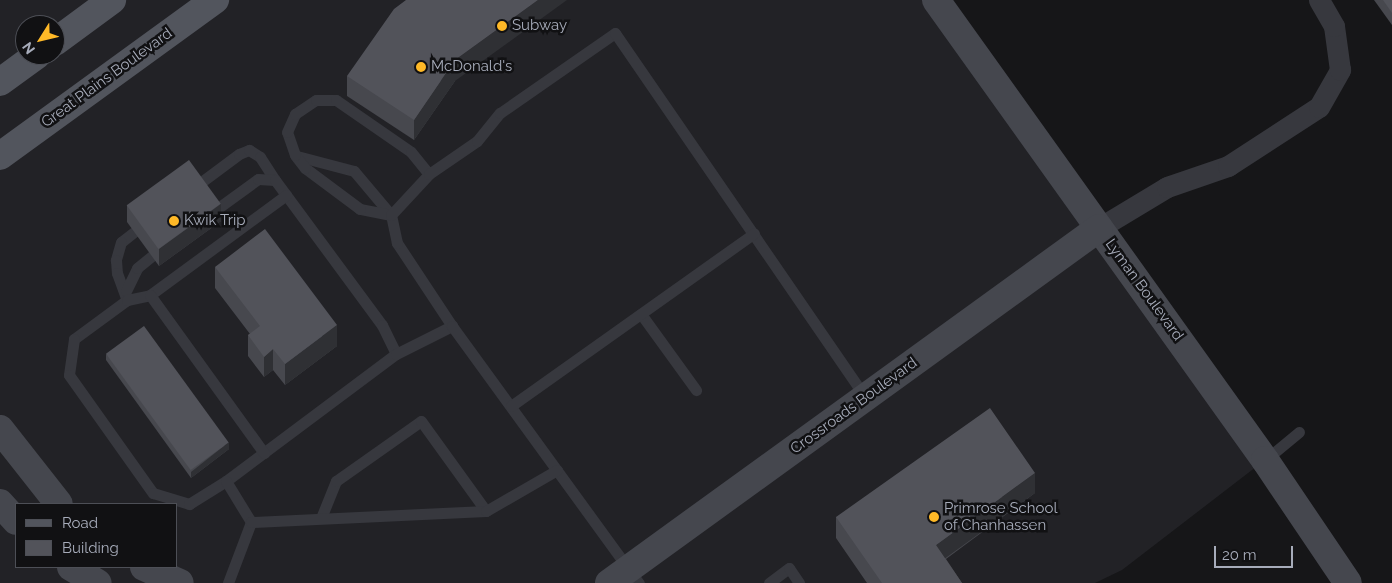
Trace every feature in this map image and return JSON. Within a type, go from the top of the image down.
[{"type":"main road","points":[[65,35],[112,0]]},
{"type":"main road","name":"Great Plains Boulevard","points":[[0,156],[215,0]]},
{"type":"main road","points":[[0,82],[23,65]]},
{"type":"street","name":"Lyman Boulevard","points":[[936,0],[1265,460],[1348,583]]},
{"type":"street","points":[[1099,228],[1167,187],[1228,166],[1318,108],[1340,70],[1334,26],[1319,0]]},
{"type":"street","name":"Crossroads Boulevard","points":[[626,579],[866,398],[1099,228]]},
{"type":"street","points":[[0,430],[58,503]]},
{"type":"street","points":[[0,504],[15,520]]},
{"type":"street","points":[[73,568],[98,583]]},
{"type":"street","points":[[146,568],[180,583]]},
{"type":"lane","points":[[392,215],[429,174],[477,141],[500,113],[615,33],[866,398]]},
{"type":"lane","points":[[392,215],[360,209],[319,180],[295,156],[287,132],[289,122],[305,105],[327,98],[336,100],[410,152],[429,174]]},
{"type":"lane","points":[[196,186],[239,154],[250,150],[260,157],[382,325],[396,354]]},
{"type":"lane","points":[[295,156],[354,171],[392,215],[397,243],[452,326],[557,470],[626,579]]},
{"type":"lane","points":[[214,211],[258,179],[275,180]]},
{"type":"lane","points":[[126,296],[150,295],[286,195]]},
{"type":"lane","points":[[126,296],[117,273],[117,250],[134,232]]},
{"type":"lane","points":[[511,406],[754,233]]},
{"type":"lane","points":[[152,256],[137,268],[126,296],[74,339],[69,375],[153,493],[189,504],[226,481],[396,354],[452,326]]},
{"type":"lane","points":[[150,295],[264,453]]},
{"type":"lane","points":[[641,314],[696,390]]},
{"type":"lane","points":[[321,518],[336,482],[421,421],[486,511]]},
{"type":"lane","points":[[1265,460],[1298,432]]},
{"type":"lane","points":[[251,522],[486,511],[557,470]]},
{"type":"lane","points":[[226,481],[251,522]]},
{"type":"lane","points":[[228,583],[251,522]]},
{"type":"lane","points":[[769,583],[789,568],[800,583]]},
{"type":"shaded area","points":[[0,0],[936,0],[1265,460],[1122,570],[1095,583],[0,583]]},
{"type":"building","name":"McDonald's","points":[[406,0],[538,0],[455,60],[414,120],[347,76],[394,9]]},
{"type":"building","points":[[1383,0],[1392,0],[1392,13]]},
{"type":"building","name":"Kwik Trip","points":[[189,160],[221,204],[158,249],[127,205]]},
{"type":"building","name":"Kwik Trip","points":[[265,229],[337,325],[285,364],[273,349],[264,357],[248,335],[260,326],[215,267]]},
{"type":"building","points":[[144,326],[229,442],[191,470],[106,354]]},
{"type":"building","name":"Primrose School of Chanhassen","points":[[990,408],[1035,473],[936,545],[962,583],[882,583],[836,517]]},
{"type":"place","name":"Subway","points":[[502,26]]},
{"type":"place","name":"McDonald's","points":[[421,67]]},
{"type":"place","name":"Kwik Trip","points":[[174,221]]},
{"type":"place","name":"Primrose School of Chanhassen","points":[[934,517]]}]
